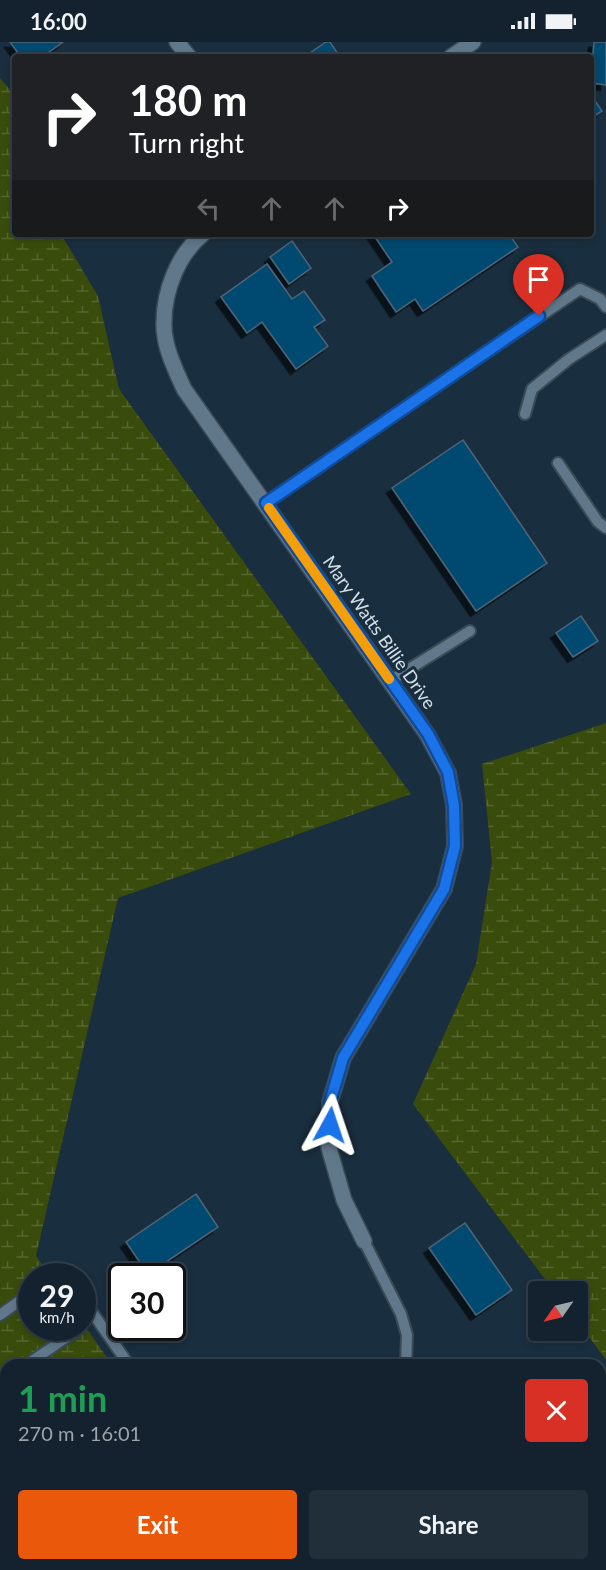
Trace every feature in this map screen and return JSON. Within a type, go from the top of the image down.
[{"type":"street","points":[[177,42],[187,54]]},
{"type":"street","points":[[455,54],[473,42]]},
{"type":"street","name":"Mary Watts Billie Drive","points":[[199,237],[177,264],[170,286],[164,323],[171,362],[184,389],[428,734],[448,772],[454,806],[455,846],[444,889],[343,1058],[330,1102],[329,1149],[344,1200],[364,1241]]},
{"type":"lane","points":[[266,503],[580,289],[600,299],[606,307]]},
{"type":"lane","points":[[525,414],[532,389],[569,359],[606,335]]},
{"type":"lane","points":[[558,463],[598,522],[606,528]]},
{"type":"lane","points":[[390,681],[470,632]]},
{"type":"lane","points":[[364,1241],[401,1314],[407,1335],[406,1359]]},
{"type":"lane","points":[[0,1315],[18,1302]]},
{"type":"lane","points":[[96,1317],[123,1359]]},
{"type":"lane","points":[[35,1359],[61,1341]]},
{"type":"green space","points":[[0,78],[12,92],[12,237],[63,237],[98,296],[119,389],[411,794],[118,898],[36,1256],[41,1263],[18,1263],[18,1341],[95,1341],[108,1359],[0,1359]]},
{"type":"green space","points":[[606,723],[606,1359],[588,1336],[588,1281],[546,1281],[413,1104],[476,964],[492,862],[482,764]]},
{"type":"building","points":[[10,42],[63,42],[46,54],[19,54]]},
{"type":"building","points":[[326,42],[330,42],[338,54],[308,54]]},
{"type":"building","points":[[594,42],[606,42],[606,85],[594,83]]},
{"type":"building","points":[[594,99],[602,111],[594,116]]},
{"type":"building","points":[[375,237],[511,237],[518,247],[423,311],[415,299],[396,312],[372,276],[392,262]]},
{"type":"building","points":[[292,241],[311,268],[289,284],[270,257]]},
{"type":"building","points":[[267,264],[292,299],[304,291],[325,320],[314,327],[328,346],[296,369],[262,322],[247,333],[221,297]]},
{"type":"building","points":[[463,440],[547,563],[476,611],[392,488]]},
{"type":"building","points":[[581,616],[598,641],[573,657],[556,633]]},
{"type":"building","points":[[196,1194],[218,1227],[164,1263],[140,1263],[126,1242]]},
{"type":"building","points":[[465,1223],[512,1290],[476,1315],[429,1248]]},
{"type":"slow traffic","points":[[269,508],[389,679]]},
{"type":"route","points":[[330,1125],[330,1102],[343,1058],[444,889],[455,846],[454,806],[448,772],[428,734],[266,503],[539,316]]}]
